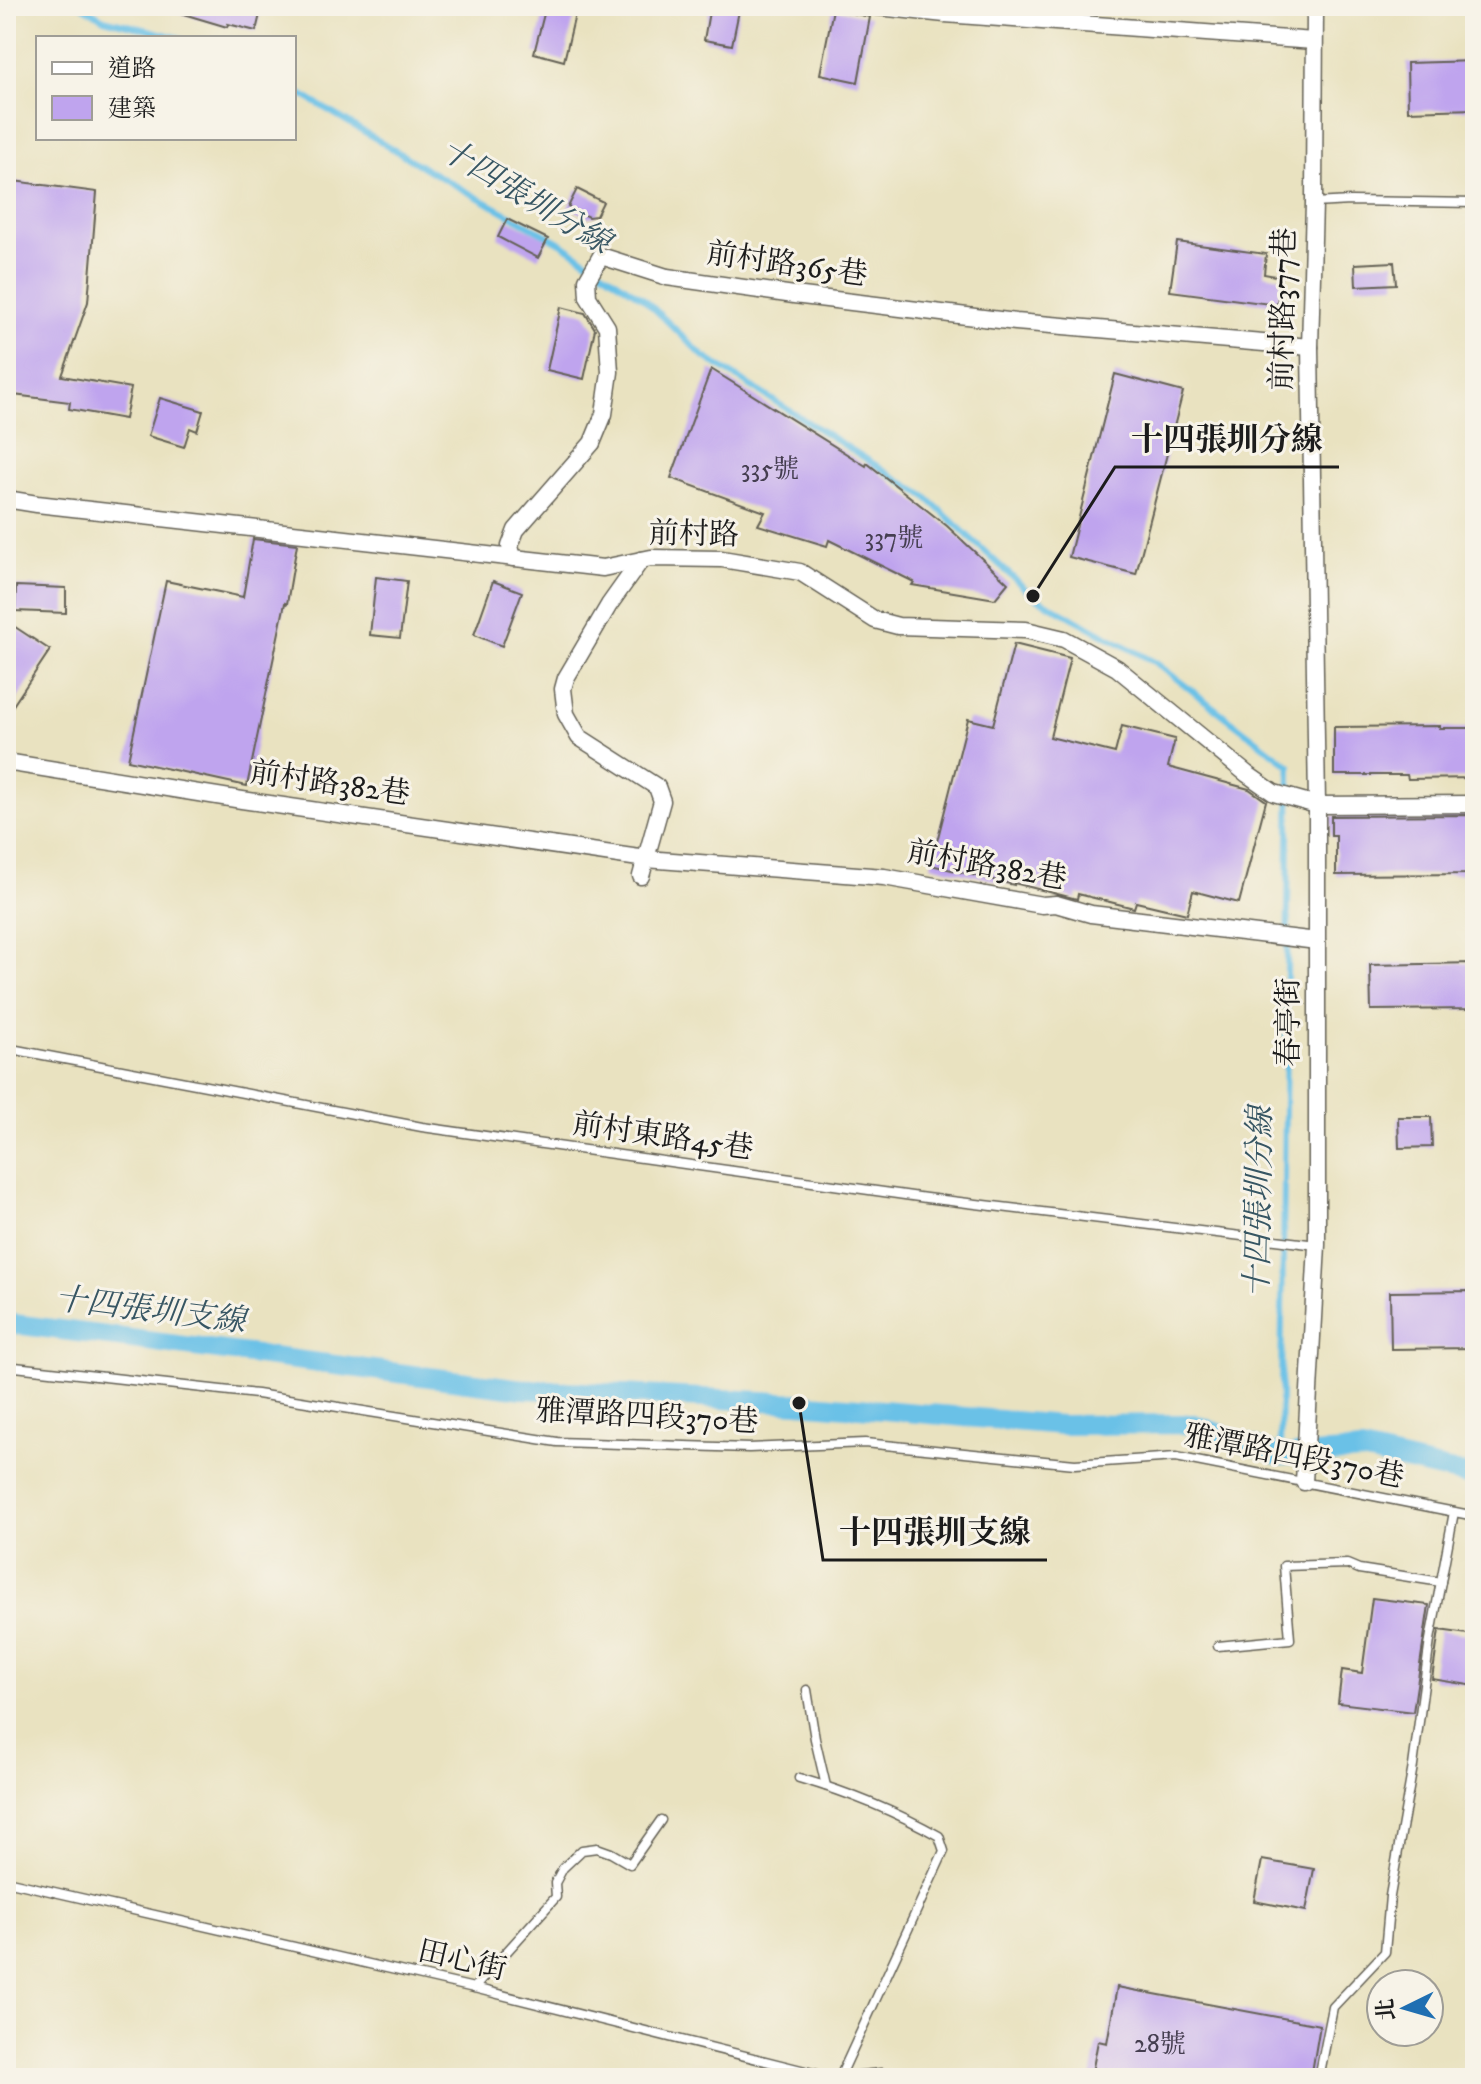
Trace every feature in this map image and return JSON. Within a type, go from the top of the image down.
[{"type":"street","points":[[869,6],[1314,41]]},
{"type":"street","name":"前村路377巷","points":[[1315,6],[1310,347],[1317,805]]},
{"type":"street","name":"前村路365巷","points":[[513,558],[510,546],[516,530],[592,443],[604,414],[610,372],[607,327],[588,297],[587,280],[601,256],[667,277],[794,295],[1016,322],[1310,347]]},
{"type":"street","name":"前村路","points":[[6,499],[603,568],[651,558],[722,559],[800,572],[875,620],[898,626],[1026,630],[1064,639],[1117,668],[1274,793],[1317,805]]},
{"type":"street","points":[[641,560],[595,629],[566,678],[563,689],[566,714],[579,737],[657,787],[660,794],[662,801],[641,876]]},
{"type":"street","name":"前村路382巷","points":[[6,762],[646,859],[884,877],[1042,905],[1056,904],[1091,914],[1317,941]]},
{"type":"street","points":[[1317,805],[1475,804]]},
{"type":"street","name":"春亭街","points":[[1304,1482],[1317,1245],[1317,805]]},
{"type":"lane","points":[[1314,203],[1475,203]]},
{"type":"lane","name":"前村東路45巷","points":[[6,1048],[422,1127],[926,1198],[1317,1245]]},
{"type":"lane","name":"雅潭路四段370巷","points":[[6,1366],[257,1394],[557,1442],[749,1448],[865,1443],[1075,1464],[1176,1457],[1475,1516]]},
{"type":"lane","points":[[1319,2078],[1333,2007],[1385,1952],[1390,1896],[1413,1766],[1430,1640],[1454,1512]]},
{"type":"lane","points":[[1218,1646],[1290,1639],[1284,1566],[1347,1564],[1359,1569],[1441,1582]]},
{"type":"lane","points":[[807,1690],[826,1786]]},
{"type":"lane","points":[[799,1778],[907,1818],[939,1836],[944,1851],[840,2077]]},
{"type":"lane","points":[[474,1988],[556,1897],[555,1883],[559,1875],[582,1850],[597,1848],[630,1864],[661,1820]]},
{"type":"lane","name":"田心街","points":[[6,1881],[474,1988],[833,2078],[881,2073],[907,2078]]},
{"type":"building","points":[[171,6],[262,6],[256,31],[228,24],[227,27],[170,10]]},
{"type":"building","points":[[546,6],[577,6],[564,61],[534,53]]},
{"type":"building","points":[[710,6],[740,6],[732,45],[704,40]]},
{"type":"building","points":[[833,9],[870,17],[858,82],[820,74]]},
{"type":"building","points":[[1475,61],[1475,109],[1408,111],[1407,63]]},
{"type":"building","points":[[6,180],[97,192],[88,302],[62,376],[131,388],[125,419],[69,409],[70,402],[6,394]]},
{"type":"building","points":[[577,189],[603,202],[596,216],[588,217],[568,207]]},
{"type":"building","points":[[507,219],[548,239],[538,258],[498,237]]},
{"type":"building","points":[[1177,242],[1266,254],[1264,274],[1281,277],[1277,305],[1170,291]]},
{"type":"building","points":[[1394,262],[1396,284],[1356,286],[1355,264]]},
{"type":"building","points":[[561,307],[585,313],[595,329],[584,379],[547,370]]},
{"type":"building","points":[[711,369],[866,466],[867,463],[947,526],[1008,583],[995,599],[912,585],[914,582],[829,540],[827,546],[758,525],[765,512],[671,478]]},
{"type":"building","points":[[1115,374],[1183,392],[1136,574],[1069,557]]},
{"type":"building","points":[[160,398],[203,411],[197,431],[190,428],[184,447],[148,436]]},
{"type":"building","points":[[253,539],[297,544],[247,786],[128,760],[166,581],[243,597]]},
{"type":"building","points":[[376,577],[407,581],[400,638],[370,635]]},
{"type":"building","points":[[493,581],[522,592],[502,646],[474,635]]},
{"type":"building","points":[[16,586],[66,588],[66,613],[15,611]]},
{"type":"building","points":[[6,621],[50,650],[6,716]]},
{"type":"building","points":[[1014,644],[1070,658],[1050,737],[1115,753],[1122,726],[1175,739],[1168,767],[1249,789],[1266,801],[1239,903],[1193,891],[1187,914],[1136,902],[1134,908],[1078,894],[1077,899],[931,865],[968,719],[993,725]]},
{"type":"building","points":[[1334,727],[1475,728],[1475,778],[1408,779],[1407,775],[1334,775]]},
{"type":"building","points":[[1475,815],[1475,874],[1336,875],[1336,836],[1331,836],[1331,816]]},
{"type":"building","points":[[1475,963],[1475,1009],[1371,1010],[1370,965]]},
{"type":"building","points":[[1398,1117],[1431,1117],[1432,1147],[1399,1148]]},
{"type":"building","points":[[1475,1291],[1475,1348],[1391,1349],[1390,1292]]},
{"type":"building","points":[[1372,1598],[1429,1605],[1413,1712],[1338,1703],[1342,1670],[1362,1673]]},
{"type":"building","points":[[1439,1630],[1475,1635],[1475,1686],[1432,1679]]},
{"type":"building","points":[[1262,1860],[1314,1869],[1306,1911],[1254,1901]]},
{"type":"building","points":[[1117,1987],[1320,2025],[1311,2078],[1091,2078],[1098,2041],[1107,2043]]},
{"type":"waterway","name":"十四張圳分線","points":[[82,6],[104,19],[172,36]]},
{"type":"waterway","name":"十四張圳分線","points":[[296,91],[433,173],[561,243],[644,299],[703,356],[925,496],[1033,596],[1156,663],[1290,766],[1280,1456]]},
{"type":"waterway","name":"十四張圳支線","points":[[6,1323],[523,1389],[799,1403],[1061,1425],[1194,1424],[1280,1456],[1362,1451],[1475,1477]]},
{"type":"place","name":"十四張圳分線","points":[[1033,596]]},
{"type":"place","name":"十四張圳支線","points":[[799,1403]]}]
